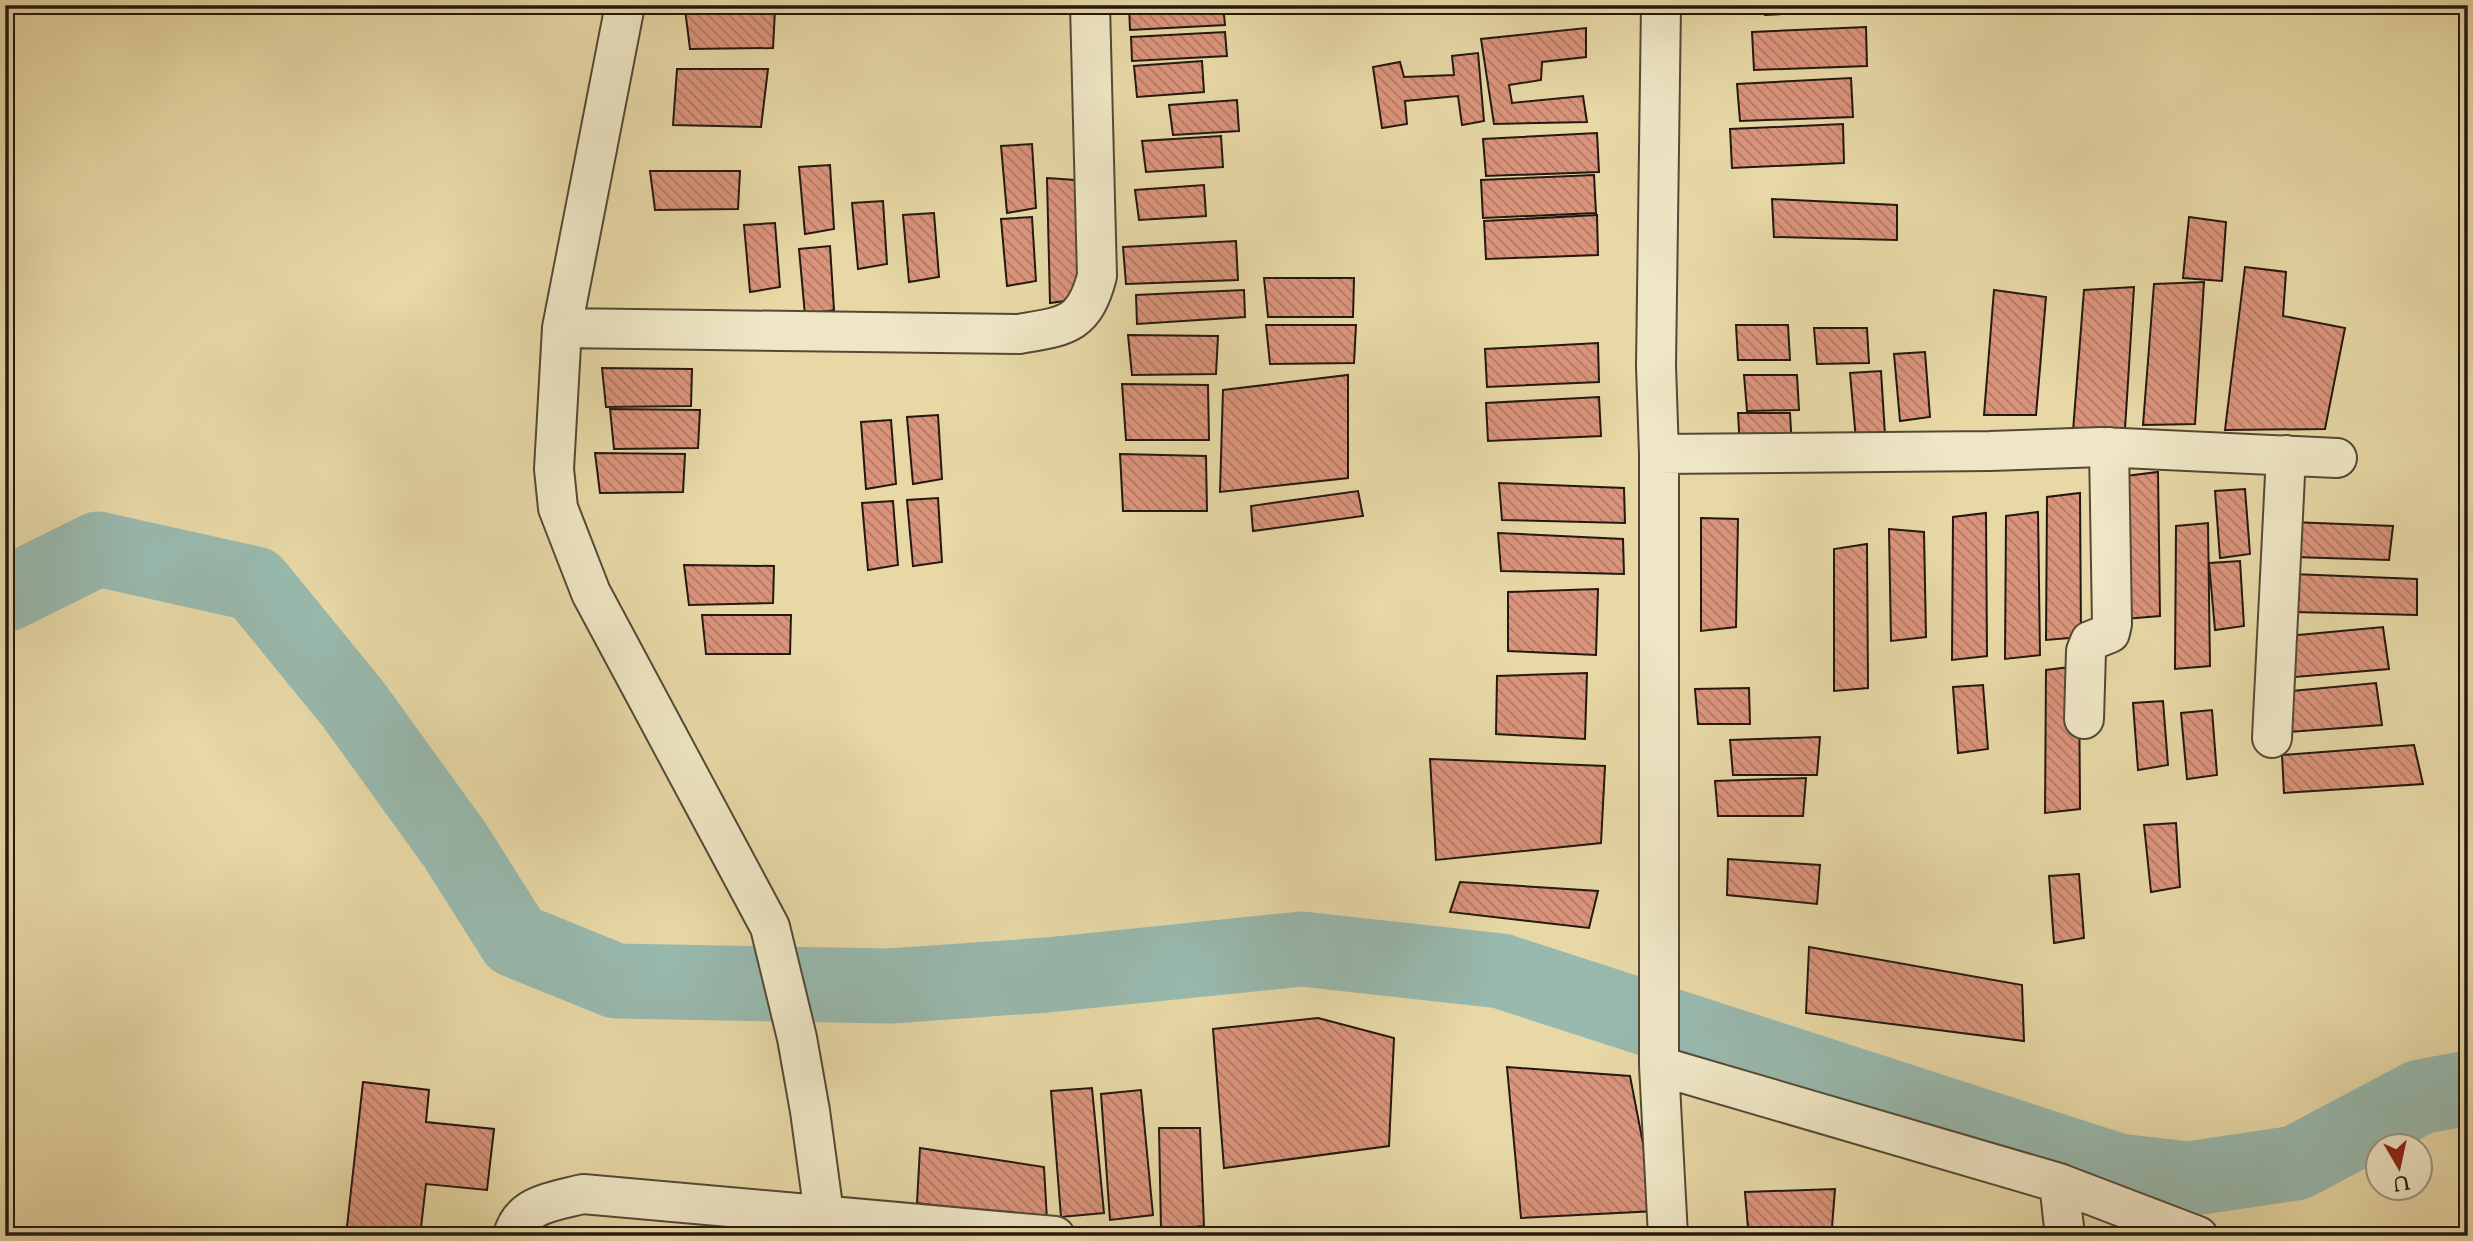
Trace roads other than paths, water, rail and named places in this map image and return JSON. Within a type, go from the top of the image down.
[{"type":"street","points":[[625,5],[562,328],[554,469],[558,508],[591,593],[770,927],[790,1005],[810,1111],[825,1225]]},
{"type":"street","points":[[562,328],[1019,334],[1054,328],[1077,318],[1091,300],[1097,276],[1090,5]]},
{"type":"street","points":[[1661,5],[1656,366],[1659,454],[1658,1059],[1668,1236]]},
{"type":"street","points":[[1659,454],[1990,451],[2109,447],[2337,458]]},
{"type":"street","points":[[2084,719],[2086,651],[2090,641],[2110,633],[2112,624],[2109,447]]},
{"type":"street","points":[[2272,738],[2286,455]]},
{"type":"street","points":[[1658,1059],[2059,1183],[2198,1236]]},
{"type":"street","points":[[2059,1183],[2065,1236]]},
{"type":"street","points":[[513,1236],[516,1223],[527,1211],[583,1194],[825,1225],[1055,1236]]},
{"type":"waterway","points":[[5,595],[98,549],[255,584],[353,704],[455,845],[515,940],[616,981],[890,986],[1047,975],[1302,949],[1501,971],[2118,1171],[2188,1179],[2296,1163],[2420,1097],[2468,1088]]}]
